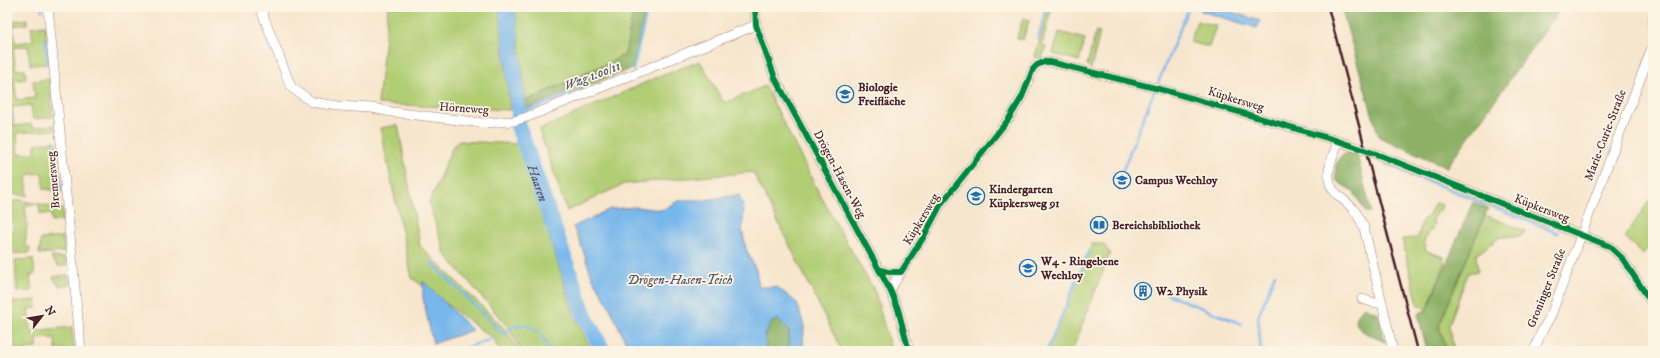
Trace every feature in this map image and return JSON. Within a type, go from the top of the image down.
[{"type":"street","name":"Bremersweg","points":[[48,7],[81,351]]},
{"type":"street","name":"Hörneweg","points":[[260,7],[291,87],[312,102],[338,106],[372,108],[392,112],[483,123],[514,120],[526,117],[756,25]]},
{"type":"street","name":"Drögen-Hasen-Weg","points":[[755,7],[756,25],[775,78],[890,290],[898,309],[909,351]]},
{"type":"street","points":[[1653,18],[1653,29]]},
{"type":"street","name":"Marie-Curie-Straße","points":[[1580,235],[1653,45]]},
{"type":"street","name":"Küpkersweg","points":[[890,290],[920,244],[941,204],[1008,120],[1022,97],[1033,69],[1037,65],[1044,62],[1050,62],[1174,93],[1338,141],[1376,154],[1608,246],[1622,258],[1653,305]]},
{"type":"street","points":[[1338,141],[1329,171],[1330,183],[1333,191],[1356,212],[1364,228],[1393,351]]},
{"type":"street","name":"Groninger Straße","points":[[1534,351],[1541,333],[1551,315],[1580,235]]},
{"type":"street","points":[[879,270],[901,272]]},
{"type":"street","points":[[1362,299],[1375,303],[1382,302]]},
{"type":"green space","points":[[7,7],[9,7],[11,21],[27,19],[27,24],[13,26],[15,43],[33,41],[31,27],[45,25],[49,64],[30,65],[28,46],[13,48],[16,70],[25,69],[26,79],[14,81],[17,100],[35,98],[33,81],[49,79],[53,117],[33,119],[31,105],[12,107],[14,126],[31,124],[32,128],[54,125],[54,130],[17,133],[18,154],[35,153],[35,144],[56,141],[62,192],[44,189],[42,173],[26,175],[28,196],[7,193]]},
{"type":"green space","points":[[388,7],[499,7],[510,110],[378,104]]},
{"type":"green space","points":[[515,7],[634,7],[625,55],[526,101]]},
{"type":"green space","points":[[634,7],[646,7],[633,68],[526,109],[526,101],[625,55]]},
{"type":"green space","points":[[1049,7],[1052,7],[1042,45],[1046,46],[1042,59],[1035,57]]},
{"type":"green space","points":[[1341,7],[1562,7],[1447,167],[1379,137]]},
{"type":"green space","points":[[1023,18],[1029,20],[1023,40],[1017,38]]},
{"type":"green space","points":[[1197,21],[1216,26],[1209,47],[1190,42]]},
{"type":"green space","points":[[1096,31],[1100,32],[1091,69],[1087,65]]},
{"type":"green space","points":[[1059,32],[1085,39],[1079,61],[1053,54]]},
{"type":"green space","points":[[700,61],[724,103],[765,86],[819,193],[875,292],[891,351],[842,351],[753,172],[624,184],[567,211],[539,130],[658,77]]},
{"type":"green space","points":[[398,125],[420,246],[502,326],[520,351],[500,351],[492,338],[412,278],[380,128]]},
{"type":"green space","points":[[459,141],[519,144],[575,317],[592,351],[522,351],[507,326],[445,254],[429,203],[453,146]]},
{"type":"green space","points":[[1349,152],[1357,154],[1371,212],[1366,212],[1353,191],[1338,182],[1336,179],[1336,165],[1341,156]]},
{"type":"green space","points":[[1653,195],[1653,239],[1643,255],[1625,237]]},
{"type":"green space","points":[[20,200],[39,204],[25,205],[27,224],[25,247],[30,247],[29,253],[8,254],[7,234],[13,233],[12,202]]},
{"type":"green space","points":[[1473,202],[1488,208],[1439,326],[1447,351],[1427,351],[1418,314],[1427,309]]},
{"type":"green space","points":[[1435,203],[1442,205],[1440,211],[1437,210],[1432,222],[1434,223],[1431,232],[1428,231],[1423,244],[1426,245],[1425,250],[1443,257],[1445,263],[1427,309],[1418,305],[1402,239],[1418,238],[1422,220],[1428,217]]},
{"type":"green space","points":[[39,204],[62,209],[63,221],[52,222],[51,214],[40,214]]},
{"type":"green space","points":[[1485,215],[1525,231],[1522,236],[1500,237],[1476,255],[1478,271],[1468,273],[1449,325],[1454,351],[1447,351],[1439,326]]},
{"type":"green space","points":[[63,237],[64,252],[39,254],[41,239]]},
{"type":"green space","points":[[1092,244],[1103,244],[1110,253],[1072,351],[1046,351]]},
{"type":"green space","points":[[52,257],[65,258],[66,266],[58,266]]},
{"type":"green space","points":[[33,259],[35,274],[30,276],[32,291],[17,292],[15,260]]},
{"type":"green space","points":[[68,275],[70,285],[60,286],[53,277]]},
{"type":"green space","points":[[36,300],[37,308],[28,309],[30,331],[72,327],[74,349],[56,350],[55,338],[37,339],[37,348],[25,349],[25,351],[7,351],[7,334],[12,334],[12,302]]},
{"type":"green space","points":[[1364,307],[1378,313],[1385,342],[1366,333],[1357,325],[1356,320],[1358,314]]},
{"type":"green space","points":[[778,319],[789,331],[789,351],[767,351],[764,336],[771,323]]},
{"type":"water","points":[[1202,7],[1217,7],[1260,21],[1257,28],[1201,11]]},
{"type":"water","name":"Drögen-Hasen-Teich","points":[[739,195],[744,210],[742,229],[746,249],[756,270],[759,287],[777,287],[797,303],[804,326],[803,351],[789,351],[789,331],[778,319],[771,323],[764,336],[767,351],[630,351],[608,304],[592,277],[579,239],[573,227],[610,209],[635,207],[662,210],[680,200],[704,200]]},
{"type":"water","points":[[423,281],[472,330],[433,344],[423,298]]},
{"type":"waterway","name":"Haaren","points":[[507,7],[519,114],[518,125],[585,317],[603,351]]},
{"type":"waterway","name":"Wzg 1.00/11","points":[[633,70],[648,7]]},
{"type":"waterway","points":[[1038,39],[1046,7]]},
{"type":"waterway","points":[[1158,83],[1189,7]]},
{"type":"waterway","points":[[45,40],[48,63]]},
{"type":"waterway","name":"Wzg 1.00/11","points":[[519,114],[584,89]]},
{"type":"waterway","points":[[1118,182],[1155,89]]},
{"type":"waterway","points":[[55,143],[57,163]]},
{"type":"waterway","points":[[1386,164],[1558,233]]},
{"type":"waterway","points":[[58,168],[61,191]]},
{"type":"waterway","points":[[1047,351],[1089,251]]},
{"type":"waterway","points":[[430,261],[503,334],[513,327],[526,325],[541,333],[549,351]]},
{"type":"waterway","points":[[1261,351],[1258,317],[1275,274]]},
{"type":"waterway","points":[[1167,294],[1242,324]]},
{"type":"waterway","points":[[457,351],[495,336]]},
{"type":"railway","points":[[1328,7],[1418,351]]},
{"type":"cycle path","points":[[755,7],[756,25],[775,78],[890,290],[898,309],[909,351]]},
{"type":"cycle path","points":[[879,269],[888,272],[901,272],[923,238],[941,204],[1008,120],[1022,97],[1033,69],[1037,65],[1044,62],[1050,62],[1167,91],[1338,141],[1376,154],[1609,246],[1622,258],[1653,305]]},
{"type":"place","name":"Biologie Freifläche","points":[[845,94]]},
{"type":"place","name":"Campus Wechloy","points":[[1122,180]]},
{"type":"place","name":"Kindergarten Küpkersweg 91","points":[[976,196]]},
{"type":"place","name":"Bereichsbibliothek","points":[[1099,225]]},
{"type":"place","name":"W4 - Ringebene Wechloy","points":[[1028,268]]},
{"type":"place","name":"W2 Physik","points":[[1143,291]]}]
